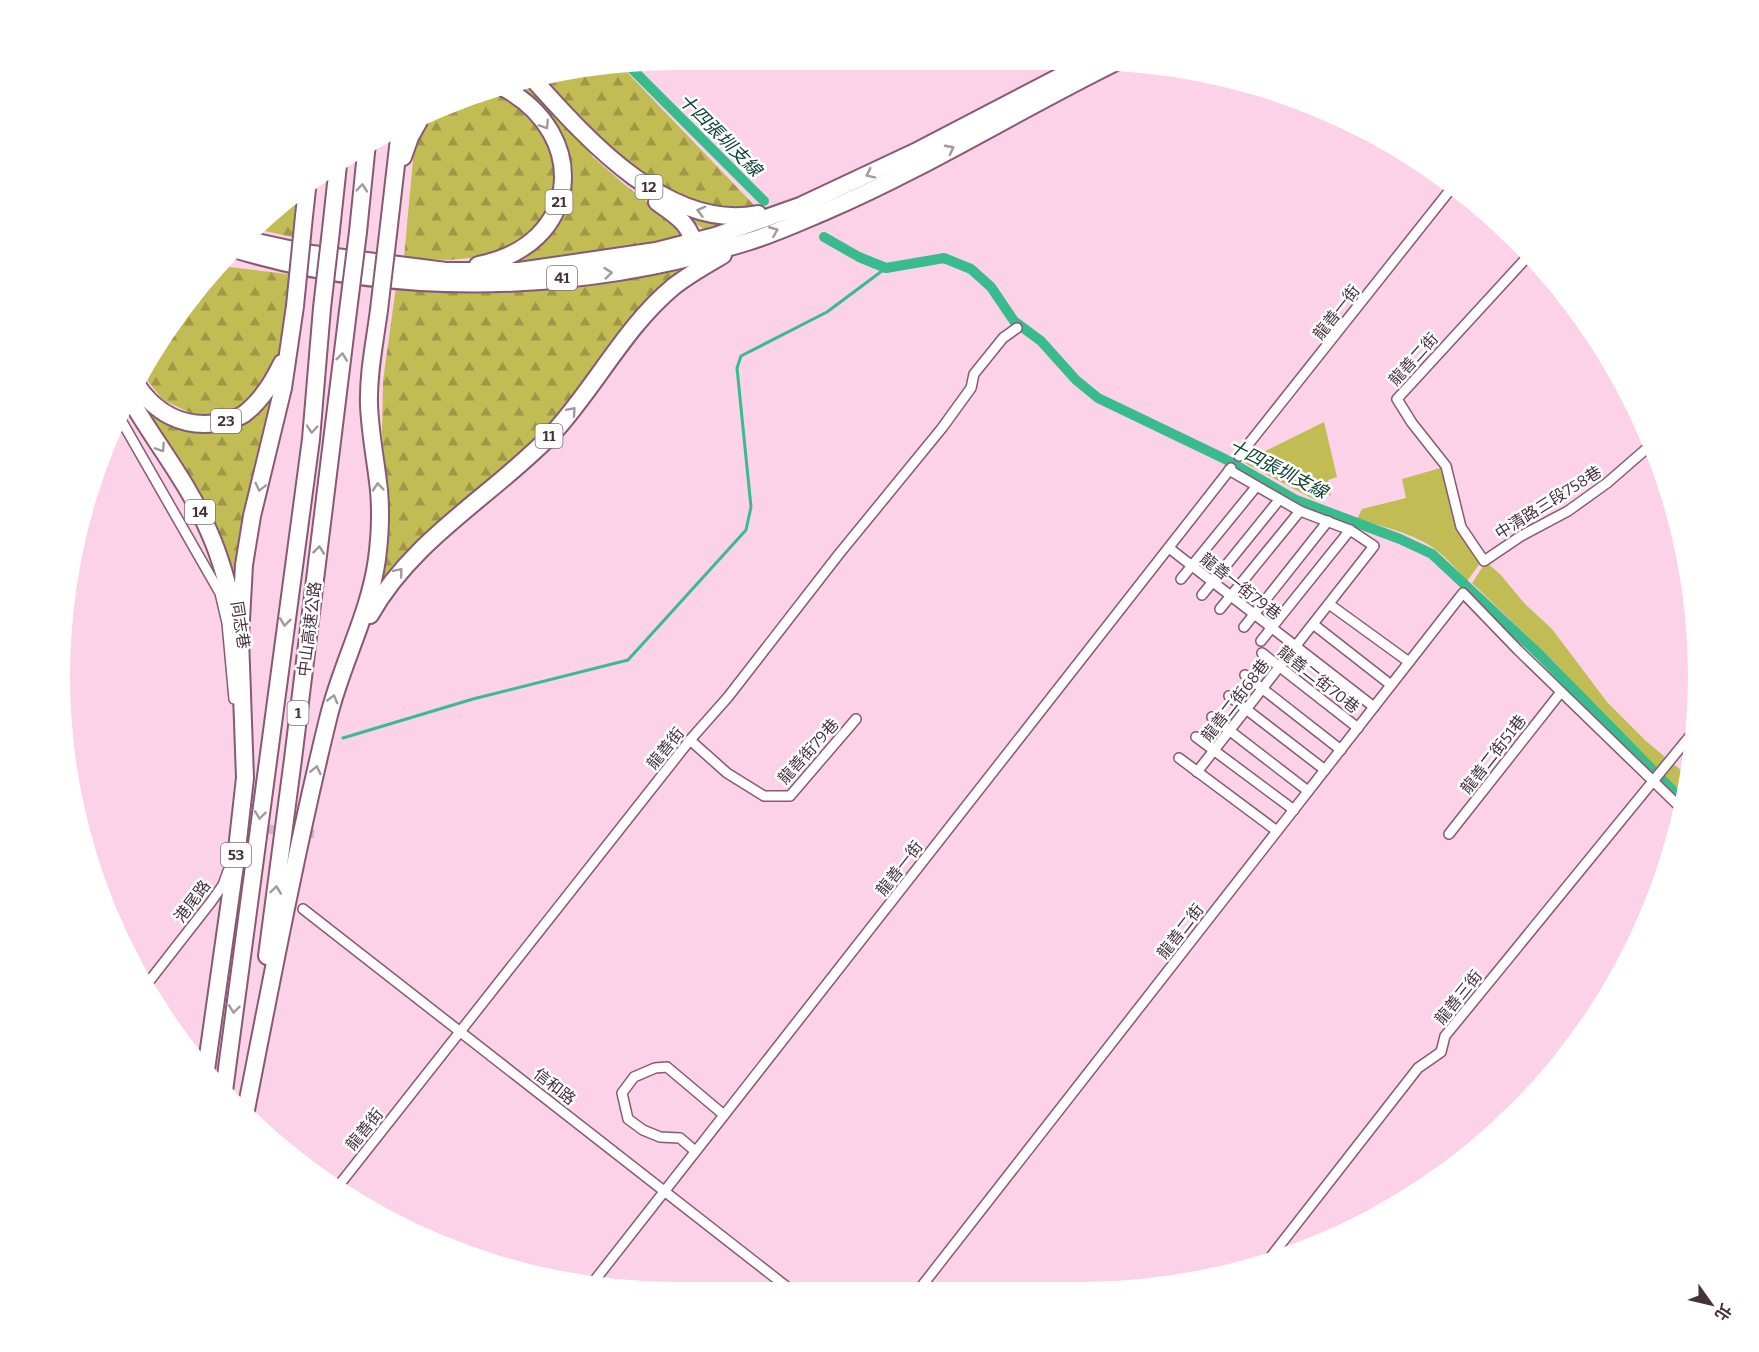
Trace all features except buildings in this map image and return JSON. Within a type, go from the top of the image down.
[{"type":"highway","points":[[696,249],[800,206],[915,152],[1073,70]]},
{"type":"highway","points":[[255,242],[312,254],[446,271],[519,271],[656,251],[696,249],[749,241],[825,211],[871,189],[1099,71]]},
{"type":"highway","name":"12","points":[[540,86],[621,166],[665,197],[707,213],[739,217],[800,206]]},
{"type":"highway","name":"21","points":[[446,271],[485,264],[514,253],[543,231],[554,216],[563,187],[563,169],[554,140],[535,111],[512,93]]},
{"type":"highway","points":[[572,120],[603,159],[619,174],[686,224],[696,249]]},
{"type":"highway","points":[[393,190],[414,130]]},
{"type":"highway","points":[[246,1102],[298,849],[327,723],[337,684],[356,639],[377,559],[380,525],[379,493],[369,405],[398,138]]},
{"type":"highway","name":"中山高速公路","points":[[246,1102],[293,759],[366,157]]},
{"type":"highway","name":"中山高速公路","points":[[225,1080],[311,439],[322,308],[337,175]]},
{"type":"highway","points":[[240,638],[244,565],[252,516],[283,388],[295,306],[306,197]]},
{"type":"highway","name":"11","points":[[356,639],[379,599],[399,571],[434,536],[522,463],[554,432],[579,403],[635,326],[657,303],[674,287],[701,268],[749,241]]},
{"type":"highway","name":"41","points":[[273,261],[315,270],[424,283],[526,281],[626,271],[696,249]]},
{"type":"highway","points":[[244,252],[273,261]]},
{"type":"highway","points":[[237,260],[273,261]]},
{"type":"highway","name":"23","points":[[142,392],[151,404],[167,415],[187,423],[205,425],[242,416],[261,398],[276,375],[290,343]]},
{"type":"highway","name":"14","points":[[134,406],[188,491],[210,534],[227,580],[240,638]]},
{"type":"highway","name":"53","points":[[208,1059],[245,778],[240,638]]},
{"type":"street","name":"龍善一街","points":[[1239,456],[1448,193]]},
{"type":"street","name":"龍善二街","points":[[1484,561],[1461,527],[1446,466],[1412,423],[1397,399],[1523,261]]},
{"type":"street","name":"龍善街","points":[[343,1181],[690,740],[728,697],[839,554],[942,428],[971,388],[974,374],[1003,338],[1017,328]]},
{"type":"street","name":"同志巷","points":[[125,427],[220,593],[227,623],[234,695],[237,767],[234,825]]},
{"type":"street","name":"中清路三段758巷","points":[[1484,561],[1521,536],[1575,506],[1607,483],[1644,450]]},
{"type":"street","name":"龍善一街","points":[[598,1276],[1230,469]]},
{"type":"street","name":"龍善二街68巷","points":[[1197,772],[1374,546],[1350,530],[1300,511],[1279,500],[1230,469]]},
{"type":"street","points":[[1181,579],[1256,487]]},
{"type":"street","points":[[1202,596],[1279,500]]},
{"type":"street","points":[[1220,609],[1300,511]]},
{"type":"street","points":[[1244,627],[1328,521]]},
{"type":"street","points":[[1261,641],[1350,530]]},
{"type":"street","name":"龍善一街79巷","points":[[1169,549],[1295,647]]},
{"type":"street","name":"龍善二街","points":[[925,1282],[1462,593],[1561,692]]},
{"type":"street","points":[[1329,604],[1409,662]]},
{"type":"street","points":[[1313,624],[1391,685]]},
{"type":"street","points":[[1295,647],[1374,707]]},
{"type":"street","name":"龍善二街70巷","points":[[1262,653],[1358,728]]},
{"type":"street","points":[[1245,675],[1341,750]]},
{"type":"street","points":[[1561,692],[1675,802]]},
{"type":"street","name":"龍善二街51巷","points":[[1449,834],[1561,692]]},
{"type":"street","points":[[1229,696],[1325,770]]},
{"type":"street","points":[[1212,717],[1308,791]]},
{"type":"street","name":"龍善街79巷","points":[[690,740],[727,773],[764,796],[790,796],[856,719]]},
{"type":"street","points":[[1196,737],[1293,810]]},
{"type":"street","name":"龍善三街","points":[[1277,1249],[1418,1068],[1441,1052],[1444,1036],[1655,780],[1684,741]]},
{"type":"street","points":[[1179,758],[1277,831]]},
{"type":"street","name":"港尾路","points":[[152,978],[223,885],[228,873],[234,825]]},
{"type":"street","name":"信和路","points":[[303,909],[782,1282]]},
{"type":"street","points":[[695,1151],[680,1138],[660,1137],[643,1130],[628,1119],[622,1093],[633,1077],[656,1068],[667,1067],[724,1115]]},
{"type":"green space","points":[[628,73],[753,204],[755,210],[734,211],[674,198],[635,171],[548,84]]},
{"type":"green space","points":[[533,88],[564,119],[594,158],[625,185],[681,227],[686,239],[605,255],[506,264],[556,214],[560,141],[514,93]]},
{"type":"green space","points":[[509,94],[549,137],[559,175],[552,204],[523,242],[492,256],[449,260],[404,258],[415,138],[420,128]]},
{"type":"green space","points":[[303,199],[297,238],[266,231]]},
{"type":"green space","points":[[679,211],[694,213],[730,226],[706,231]]},
{"type":"green space","points":[[696,262],[619,335],[538,438],[428,530],[381,583],[377,581],[388,523],[382,432],[383,381],[396,287]]},
{"type":"green space","points":[[230,267],[295,275],[285,349],[252,402],[230,413],[214,417],[197,416],[163,400],[148,381],[196,307]]},
{"type":"green space","points":[[276,395],[237,588],[221,536],[195,488],[145,411],[148,409],[173,424],[214,434],[253,417]]},
{"type":"green space","points":[[1324,422],[1337,477],[1328,480],[1331,496],[1320,490],[1315,500],[1243,462]]},
{"type":"green space","points":[[1444,467],[1458,528],[1481,562],[1467,581],[1445,557],[1421,540],[1357,519],[1362,509],[1406,498],[1402,479]]},
{"type":"green space","points":[[1486,562],[1500,574],[1525,604],[1552,629],[1607,702],[1646,741],[1681,770],[1678,788],[1645,758],[1555,663],[1472,583]]},
{"type":"waterway","name":"十四張圳支線","points":[[635,72],[764,201]]},
{"type":"waterway","name":"十四張圳支線","points":[[824,237],[859,257],[886,268],[944,258],[971,269],[991,287],[1014,321],[1041,341],[1076,380],[1098,398],[1225,459],[1296,500],[1400,539],[1432,554],[1539,654],[1677,795]]},
{"type":"waterway","points":[[343,738],[473,699],[628,660],[746,530],[751,507],[737,368],[741,356],[827,312],[886,268]]},
{"type":"tunnel","points":[[238,826],[316,834]]}]
